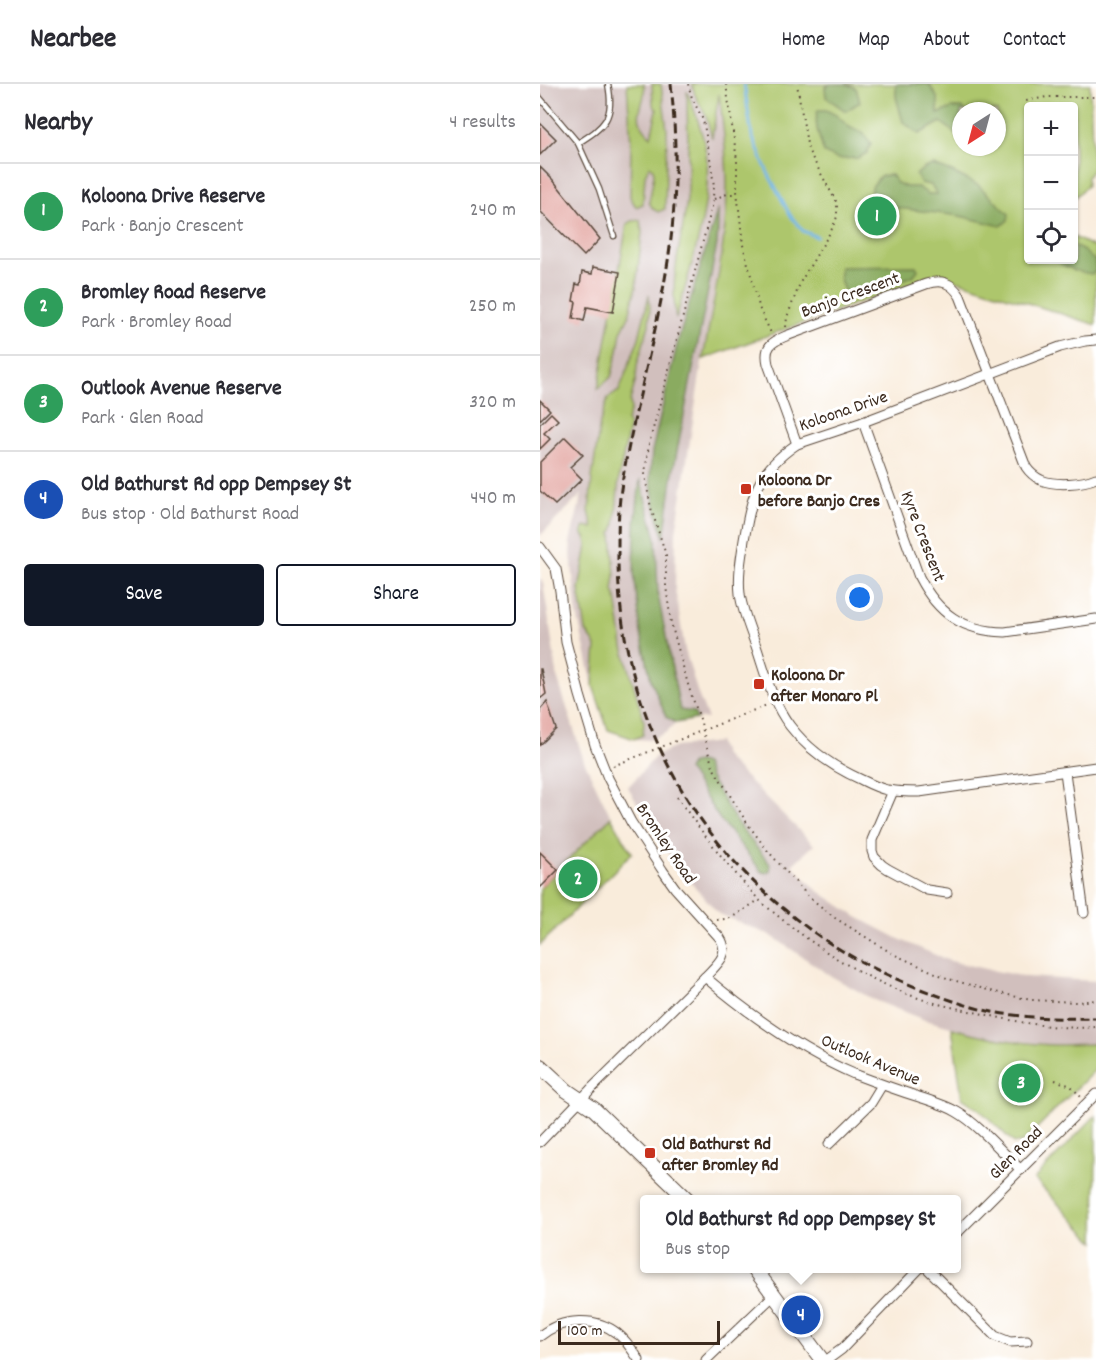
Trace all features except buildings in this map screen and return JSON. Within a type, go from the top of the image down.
[{"type":"main road","points":[[540,1066],[566,1090],[594,1109],[683,1195]]},
{"type":"main road","points":[[757,1273],[822,1360]]},
{"type":"street","name":"Banjo Crescent","points":[[775,341],[926,284],[938,281],[947,284],[957,292],[1023,462],[1030,473],[1050,482],[1084,483],[1096,478]]},
{"type":"street","name":"Koloona Drive","points":[[1096,340],[1060,347],[863,422],[797,444],[766,471],[755,492],[749,513],[740,572],[742,600],[775,702],[783,717],[807,745],[821,757],[855,777],[880,789],[919,792],[1096,767]]},
{"type":"street","points":[[775,341],[768,350],[767,358],[797,444]]},
{"type":"street","name":"Kyre Crescent","points":[[863,422],[919,577],[940,609],[964,624],[991,632],[1096,619]]},
{"type":"street","name":"Bromley Road","points":[[540,547],[556,569],[566,642],[595,745],[605,770],[640,838],[675,888],[722,941],[724,948],[723,957],[705,977],[540,1142]]},
{"type":"street","points":[[1065,772],[1084,912]]},
{"type":"street","points":[[893,791],[872,840],[874,857],[888,869],[927,890],[947,893]]},
{"type":"street","name":"Outlook Avenue","points":[[705,977],[796,1043],[840,1067],[882,1085],[956,1111],[1021,1170]]},
{"type":"street","points":[[829,1144],[871,1103],[882,1085]]},
{"type":"street","name":"Glen Road","points":[[961,1229],[1096,1094]]},
{"type":"street","points":[[827,1360],[842,1349],[916,1273]]},
{"type":"street","points":[[931,1273],[995,1336],[1010,1342],[1027,1341]]},
{"type":"street","points":[[706,1360],[774,1294]]},
{"type":"street","points":[[540,1336],[551,1328],[566,1323],[598,1324],[618,1335],[639,1360]]},
{"type":"lane","points":[[578,143],[606,122],[610,103],[608,84]]},
{"type":"lane","points":[[540,98],[578,143],[599,189],[614,236]]},
{"type":"path","points":[[688,84],[703,120],[710,151],[714,186],[649,444],[645,472],[651,508],[666,555],[666,586],[672,623],[689,688],[715,771],[747,823],[767,850],[808,896],[835,918],[893,954],[949,979],[995,992],[1032,1000],[1077,1002],[1096,1000]]},
{"type":"path","points":[[726,84],[737,160],[737,194],[743,244],[760,310],[775,341]]},
{"type":"path","points":[[786,336],[787,317],[801,281],[837,217],[837,203],[808,150],[797,84]]},
{"type":"path","points":[[1027,102],[1047,97],[1096,97]]},
{"type":"path","points":[[712,200],[727,194],[737,194]]},
{"type":"path","points":[[605,770],[775,702]]},
{"type":"path","points":[[677,797],[713,848],[759,900],[783,921],[827,953],[858,971],[922,999],[1017,1022],[1096,1027]]},
{"type":"path","points":[[705,922],[731,918],[759,900]]},
{"type":"path","points":[[1055,1080],[1071,1086],[1086,1103]]},
{"type":"shaded area","points":[[540,84],[719,84],[726,149],[727,188],[724,237],[676,532],[675,589],[685,650],[708,719],[676,723],[667,732],[650,740],[634,739],[608,730],[593,686],[576,609],[570,542],[582,494],[540,536]]},
{"type":"shaded area","points":[[540,578],[543,583],[558,680],[584,761],[611,817],[540,888]]},
{"type":"shaded area","points":[[718,742],[725,757],[814,845],[792,865],[817,890],[857,917],[947,960],[1026,977],[1096,981],[1096,1044],[1052,1045],[997,1038],[922,1019],[874,1000],[831,976],[770,935],[719,914],[682,872],[663,846],[628,787],[657,755],[676,747]]},
{"type":"green space","points":[[627,84],[644,84],[639,116],[640,122],[651,136],[657,110],[653,105],[652,84],[661,84],[667,130],[665,209],[658,212],[649,202],[654,175],[653,168],[649,166],[645,176],[643,204],[636,207],[630,197],[631,144]]},
{"type":"green space","points":[[692,84],[1090,84],[1093,170],[1087,177],[1087,186],[1078,194],[1078,102],[1024,102],[1024,264],[1078,264],[1078,239],[1096,248],[1096,325],[937,274],[703,359],[722,251],[726,208],[725,140],[719,94],[712,138],[706,116]]},
{"type":"green space","points":[[831,84],[846,84],[856,88],[860,102],[846,111],[826,97],[825,87]]},
{"type":"green space","points":[[896,84],[929,84],[938,99],[938,114],[952,108],[952,131],[941,122],[919,134],[903,122],[896,97]]},
{"type":"green space","points":[[687,91],[704,143],[707,180],[706,200],[698,241],[676,319],[675,270],[688,189]]},
{"type":"green space","points":[[818,110],[826,110],[836,115],[849,127],[863,133],[871,144],[867,153],[858,158],[838,159],[824,153],[817,126]]},
{"type":"green space","points":[[933,165],[978,185],[1009,214],[1008,220],[1001,226],[960,216],[883,206],[871,197],[871,188],[880,176],[891,175],[897,183],[906,187],[918,187],[928,194],[937,194],[931,185],[921,183],[916,175],[924,168]]},
{"type":"green space","points":[[718,208],[717,244],[673,472],[664,538],[650,478],[652,451],[678,341]]},
{"type":"green space","points":[[640,220],[642,232],[636,287],[629,316],[621,332],[611,377],[598,389],[627,224]]},
{"type":"green space","points":[[1078,248],[1095,261],[1096,270],[1092,274],[1061,264],[1078,264]]},
{"type":"green space","points":[[916,266],[918,270],[913,276],[856,297],[845,294],[840,279],[840,267]]},
{"type":"green space","points":[[649,295],[649,325],[637,365],[630,401],[631,410],[627,420],[629,428],[619,476],[615,525],[612,533],[615,576],[613,590],[623,647],[644,722],[643,735],[634,739],[608,730],[593,686],[596,646],[586,631],[579,589],[587,546],[582,533],[585,526],[593,528],[589,511],[600,423],[608,398],[619,391],[639,338]]},
{"type":"green space","points":[[640,479],[656,538],[658,595],[680,710],[694,712],[697,719],[676,723],[666,717],[651,680],[641,634],[634,573],[635,525]]},
{"type":"green space","points":[[692,763],[705,764],[710,778],[737,823],[770,864],[770,871],[765,873],[761,871],[719,818],[688,770]]},
{"type":"green space","points":[[611,817],[632,853],[540,945],[540,888]]},
{"type":"green space","points":[[952,1028],[1028,1043],[1096,1044],[1096,1069],[1022,1143],[1014,1143],[980,1110],[962,1098]]},
{"type":"green space","points":[[1096,1115],[1095,1242],[1034,1179]]},
{"type":"waterway","points":[[744,84],[752,136],[768,173],[790,215],[803,231],[817,237]]},
{"type":"railway","points":[[671,84],[675,173],[671,239],[657,318],[626,461],[620,497],[618,531],[621,608],[629,658],[643,706],[662,752],[686,796],[714,837],[747,875],[785,910],[841,950],[881,972],[978,1009],[1035,1017],[1096,1018]]},
{"type":"place","name":"Koloona Drive Reserve","points":[[877,216]]},
{"type":"place","name":"Koloona Dr before Banjo Cres","points":[[746,489]]},
{"type":"place","name":"Koloona Dr after Monaro Pl","points":[[759,684]]},
{"type":"place","name":"Bromley Road Reserve","points":[[578,879]]},
{"type":"place","name":"Outlook Avenue Reserve","points":[[1021,1083]]},
{"type":"place","name":"Old Bathurst Rd after Bromley Rd","points":[[650,1153]]},
{"type":"place","name":"Old Bathurst Rd opp Dempsey St","points":[[801,1315]]}]
